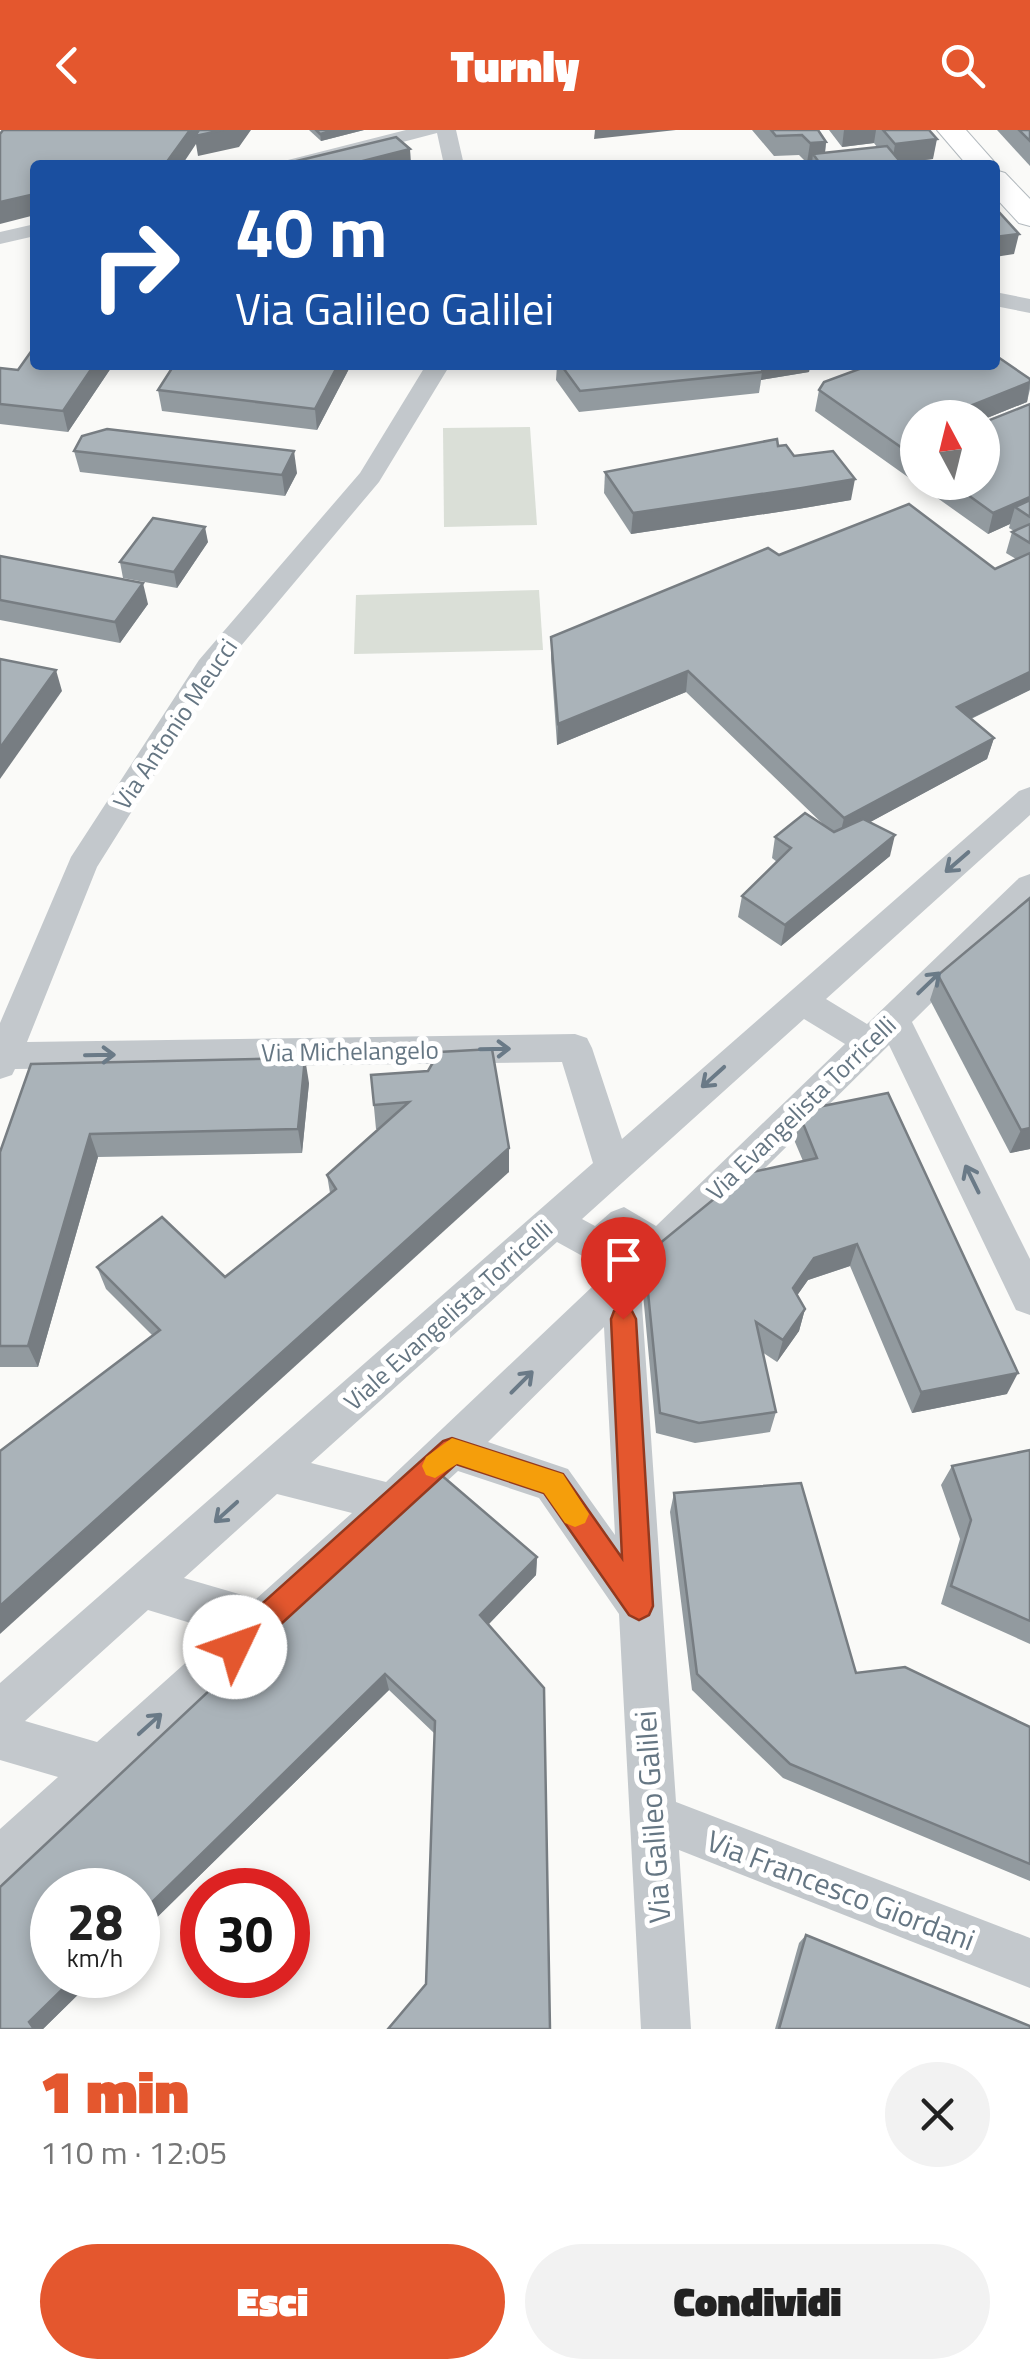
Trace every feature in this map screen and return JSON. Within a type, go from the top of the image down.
[{"type":"street","points":[[311,160],[429,130]]},
{"type":"street","points":[[446,130],[453,160]]},
{"type":"street","points":[[951,130],[978,160]]},
{"type":"street","points":[[1000,184],[1030,217]]},
{"type":"street","points":[[0,238],[30,231]]},
{"type":"street","points":[[1000,300],[1030,306]]},
{"type":"street","name":"Via Antonio Meucci","points":[[1,1059],[82,864],[208,666],[370,477],[435,370]]},
{"type":"street","name":"Viale Evangelista Torricelli","points":[[0,1713],[1030,798]]},
{"type":"street","name":"Via Evangelista Torricelli","points":[[0,1861],[452,1450],[1030,886]]},
{"type":"street","points":[[799,1000],[881,1029],[1013,1226],[1030,1298]]},
{"type":"street","name":"Via Michelangelo","points":[[1,1059],[575,1048],[613,1168]]},
{"type":"street","points":[[554,1220],[597,1248],[624,1223],[658,1248]]},
{"type":"street","name":"Via Galileo Galilei","points":[[621,1284],[666,2029]]},
{"type":"street","points":[[452,1450],[554,1483],[639,1606]]},
{"type":"street","points":[[270,1472],[393,1504]]},
{"type":"street","points":[[142,1587],[262,1623]]},
{"type":"street","points":[[0,1737],[104,1766]]},
{"type":"street","name":"Via Francesco Giordani","points":[[652,1816],[1030,1964]]},
{"type":"shaded area","points":[[530,427],[537,525],[444,527],[443,428]]},
{"type":"shaded area","points":[[539,590],[543,650],[354,654],[356,595]]},
{"type":"building","points":[[3,130],[190,130],[168,160],[30,160],[30,195],[0,202]]},
{"type":"building","points":[[199,130],[223,130],[195,136]]},
{"type":"building","points":[[771,130],[818,130],[826,142],[810,143],[802,135],[776,136]]},
{"type":"building","points":[[883,130],[929,130],[937,139],[895,144]]},
{"type":"building","points":[[396,137],[410,149],[367,160],[301,160]]},
{"type":"building","points":[[887,146],[899,160],[817,160],[813,154]]},
{"type":"building","points":[[1000,213],[1019,234],[1000,236]]},
{"type":"building","points":[[30,353],[30,370],[91,370],[63,411],[0,404],[0,368],[18,370]]},
{"type":"building","points":[[1000,358],[1030,379],[985,400],[900,400],[900,446],[819,390],[824,382],[856,370],[1000,370]]},
{"type":"building","points":[[171,370],[335,370],[315,409],[158,390]]},
{"type":"building","points":[[565,370],[762,370],[762,372],[580,391]]},
{"type":"building","points":[[1030,404],[1030,497],[993,513],[975,500],[1000,500],[1000,416]]},
{"type":"building","points":[[107,429],[294,451],[282,475],[74,451],[82,436]]},
{"type":"building","points":[[777,439],[778,446],[786,445],[794,456],[833,451],[855,479],[633,513],[605,472]]},
{"type":"building","points":[[1030,500],[1030,517],[1015,507]]},
{"type":"building","points":[[909,504],[995,569],[1030,553],[1030,672],[957,707],[994,738],[844,818],[688,671],[558,724],[551,637],[768,548],[779,555]]},
{"type":"building","points":[[153,518],[205,527],[174,572],[120,562]]},
{"type":"building","points":[[1030,524],[1030,543],[1012,532]]},
{"type":"building","points":[[0,556],[143,583],[115,622],[0,600]]},
{"type":"building","points":[[0,659],[56,670],[0,748]]},
{"type":"building","points":[[805,813],[834,832],[863,819],[895,835],[785,925],[742,896],[791,848],[775,837]]},
{"type":"building","points":[[1030,898],[1030,1128],[1021,1130],[938,975]]},
{"type":"building","points":[[492,1049],[509,1148],[0,1606],[0,1451],[160,1330],[97,1267],[162,1217],[225,1277],[336,1189],[327,1175],[409,1102],[374,1105],[371,1075],[428,1071],[439,1052]]},
{"type":"building","points":[[305,1058],[298,1129],[90,1134],[28,1346],[0,1346],[0,1152],[31,1064]]},
{"type":"building","points":[[888,1093],[1018,1373],[921,1392],[857,1244],[814,1258],[793,1288],[805,1309],[783,1340],[756,1322],[776,1412],[699,1423],[660,1413],[646,1272],[659,1244],[725,1190],[725,1178],[817,1158],[798,1111]]},
{"type":"building","points":[[1030,1450],[1030,1621],[951,1586],[971,1520],[952,1466]]},
{"type":"building","points":[[440,1474],[537,1557],[480,1615],[544,1688],[550,2029],[388,2029],[426,1984],[435,1721],[385,1674],[187,1868],[180,1868],[180,1875],[160,1894],[160,1868],[30,1868],[30,1998],[54,1998],[29,2022],[34,2029],[0,2029],[0,1887]]},
{"type":"building","points":[[801,1483],[856,1673],[905,1667],[1030,1727],[1030,1864],[790,1764],[697,1674],[674,1493]]},
{"type":"building","points":[[806,1935],[1030,2026],[1030,2029],[779,2029]]},
{"type":"slow traffic","points":[[435,1466],[452,1450],[554,1483],[575,1514]]},
{"type":"route","points":[[235,1647],[452,1450],[554,1483],[639,1606],[623,1319]]}]
